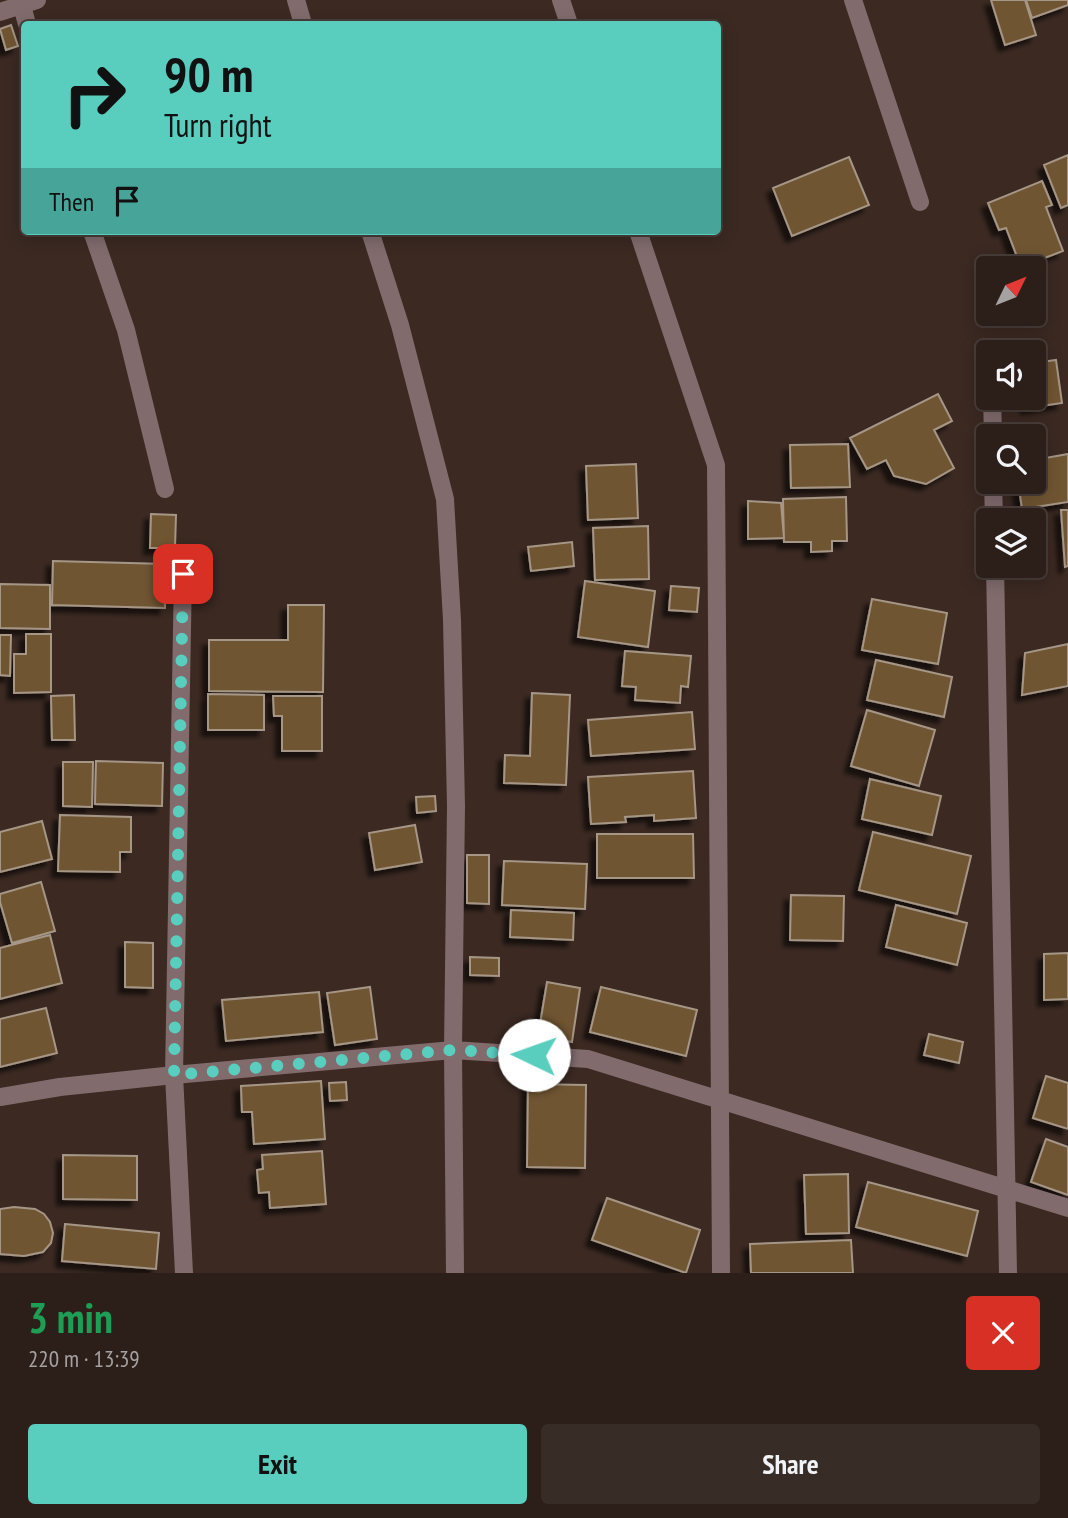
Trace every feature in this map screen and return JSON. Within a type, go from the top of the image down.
[{"type":"street","points":[[296,0],[302,21]]},
{"type":"street","points":[[561,0],[568,21]]},
{"type":"street","points":[[853,0],[920,202]]},
{"type":"street","points":[[0,12],[29,3],[27,21]]},
{"type":"street","points":[[93,235],[126,330],[165,489]]},
{"type":"street","points":[[371,235],[400,325],[445,499],[452,620],[456,806],[453,1050],[455,1273]]},
{"type":"street","points":[[639,235],[716,465],[721,1273]]},
{"type":"street","points":[[183,574],[174,1075],[184,1273]]},
{"type":"street","points":[[995,578],[1008,1273]]},
{"type":"street","points":[[0,1097],[60,1087],[174,1075],[453,1050],[588,1059],[1068,1208]]},
{"type":"building","points":[[991,0],[1025,0],[1036,35],[1005,45]]},
{"type":"building","points":[[1026,0],[1068,0],[1068,5],[1032,18]]},
{"type":"building","points":[[11,25],[18,46],[6,50],[0,29]]},
{"type":"building","points":[[1068,155],[1068,205],[1061,208],[1044,165]]},
{"type":"building","points":[[849,157],[869,205],[792,236],[773,188]]},
{"type":"building","points":[[1042,181],[1052,205],[1046,207],[1063,251],[1046,257],[1017,256],[1006,228],[999,230],[988,203]]},
{"type":"building","points":[[1056,360],[1062,403],[1046,405],[1046,361]]},
{"type":"building","points":[[938,394],[952,421],[934,430],[954,468],[926,484],[894,476],[886,460],[867,469],[850,438]]},
{"type":"building","points":[[848,444],[850,487],[791,488],[790,445]]},
{"type":"building","points":[[1068,454],[1068,502],[1022,508],[1020,494],[1046,494],[1046,458]]},
{"type":"building","points":[[636,464],[638,518],[588,520],[586,466]]},
{"type":"building","points":[[846,497],[847,541],[832,541],[832,551],[811,552],[811,542],[784,542],[783,499]]},
{"type":"building","points":[[748,501],[781,503],[784,538],[748,539]]},
{"type":"building","points":[[1061,510],[1068,510],[1068,566],[1065,567]]},
{"type":"building","points":[[151,514],[176,515],[175,548],[150,548]]},
{"type":"building","points":[[648,526],[649,579],[595,580],[593,528]]},
{"type":"building","points":[[572,542],[574,566],[531,571],[528,547]]},
{"type":"building","points":[[53,561],[166,564],[165,608],[52,605]]},
{"type":"building","points":[[585,581],[655,591],[648,647],[578,637]]},
{"type":"building","points":[[0,584],[50,585],[50,629],[0,628]]},
{"type":"building","points":[[671,586],[699,588],[697,612],[669,610]]},
{"type":"building","points":[[872,599],[947,613],[938,664],[862,650]]},
{"type":"building","points":[[288,605],[324,605],[323,692],[209,691],[209,640],[288,640]]},
{"type":"building","points":[[26,634],[51,634],[51,692],[14,693],[14,654],[26,654]]},
{"type":"building","points":[[0,635],[11,635],[10,676],[0,675]]},
{"type":"building","points":[[1068,644],[1068,686],[1022,695],[1025,653]]},
{"type":"building","points":[[625,651],[691,656],[688,687],[681,686],[680,703],[635,700],[636,687],[622,686]]},
{"type":"building","points":[[876,660],[952,677],[944,717],[867,700]]},
{"type":"building","points":[[532,693],[570,695],[566,785],[504,783],[505,755],[530,756]]},
{"type":"building","points":[[208,694],[264,695],[264,730],[208,730]]},
{"type":"building","points":[[74,695],[75,740],[52,740],[51,696]]},
{"type":"building","points":[[273,696],[322,696],[322,751],[282,751],[282,716],[274,716]]},
{"type":"building","points":[[867,710],[935,730],[919,786],[851,766]]},
{"type":"building","points":[[692,712],[695,749],[591,756],[588,720]]},
{"type":"building","points":[[96,761],[163,763],[162,806],[95,804]]},
{"type":"building","points":[[63,762],[93,762],[92,807],[63,806]]},
{"type":"building","points":[[693,771],[696,818],[654,821],[654,815],[625,817],[626,822],[591,824],[588,777]]},
{"type":"building","points":[[870,779],[941,796],[932,835],[862,819]]},
{"type":"building","points":[[435,796],[436,811],[417,813],[416,797]]},
{"type":"building","points":[[60,815],[131,817],[131,852],[120,852],[120,872],[58,871]]},
{"type":"building","points":[[42,821],[52,859],[0,872],[0,832]]},
{"type":"building","points":[[415,825],[422,862],[375,870],[369,833]]},
{"type":"building","points":[[873,832],[971,856],[957,914],[859,890]]},
{"type":"building","points":[[597,834],[693,834],[694,878],[597,878]]},
{"type":"building","points":[[467,855],[489,855],[489,904],[467,903]]},
{"type":"building","points":[[504,861],[587,864],[585,909],[502,905]]},
{"type":"building","points":[[41,882],[55,931],[12,943],[0,894]]},
{"type":"building","points":[[791,895],[844,896],[843,941],[790,940]]},
{"type":"building","points":[[896,905],[967,923],[957,965],[886,947]]},
{"type":"building","points":[[511,910],[574,913],[573,940],[510,937]]},
{"type":"building","points":[[50,935],[62,983],[0,999],[0,948]]},
{"type":"building","points":[[125,942],[153,943],[153,988],[125,987]]},
{"type":"building","points":[[1068,953],[1068,999],[1044,1000],[1044,954]]},
{"type":"building","points":[[470,957],[499,958],[499,976],[470,975]]},
{"type":"building","points":[[547,982],[580,988],[572,1042],[538,1036]]},
{"type":"building","points":[[370,987],[377,1039],[335,1045],[327,993]]},
{"type":"building","points":[[601,987],[697,1010],[686,1056],[590,1032]]},
{"type":"building","points":[[319,992],[323,1032],[226,1041],[222,1000]]},
{"type":"building","points":[[46,1008],[57,1053],[0,1067],[0,1019]]},
{"type":"building","points":[[929,1034],[963,1042],[959,1063],[924,1055]]},
{"type":"building","points":[[1046,1076],[1068,1083],[1068,1129],[1033,1118]]},
{"type":"building","points":[[321,1081],[325,1139],[254,1144],[252,1112],[242,1112],[241,1086]]},
{"type":"building","points":[[346,1082],[347,1100],[330,1101],[329,1083]]},
{"type":"building","points":[[528,1084],[586,1085],[585,1168],[527,1167]]},
{"type":"building","points":[[1046,1139],[1068,1147],[1068,1195],[1031,1182]]},
{"type":"building","points":[[322,1151],[326,1204],[270,1208],[269,1192],[259,1193],[257,1170],[263,1169],[262,1155]]},
{"type":"building","points":[[63,1155],[137,1156],[137,1200],[63,1199]]},
{"type":"building","points":[[848,1174],[849,1233],[806,1234],[804,1175]]},
{"type":"building","points":[[868,1182],[978,1211],[967,1256],[856,1227]]},
{"type":"building","points":[[607,1198],[700,1230],[686,1273],[592,1240]]},
{"type":"building","points":[[0,1209],[35,1209],[44,1214],[50,1222],[53,1233],[51,1243],[43,1252],[24,1256],[0,1254]]},
{"type":"building","points":[[65,1224],[159,1233],[156,1269],[62,1261]]},
{"type":"building","points":[[851,1240],[853,1273],[751,1273],[750,1244]]},
{"type":"route","points":[[183,574],[174,1075],[453,1050],[534,1055]]}]
